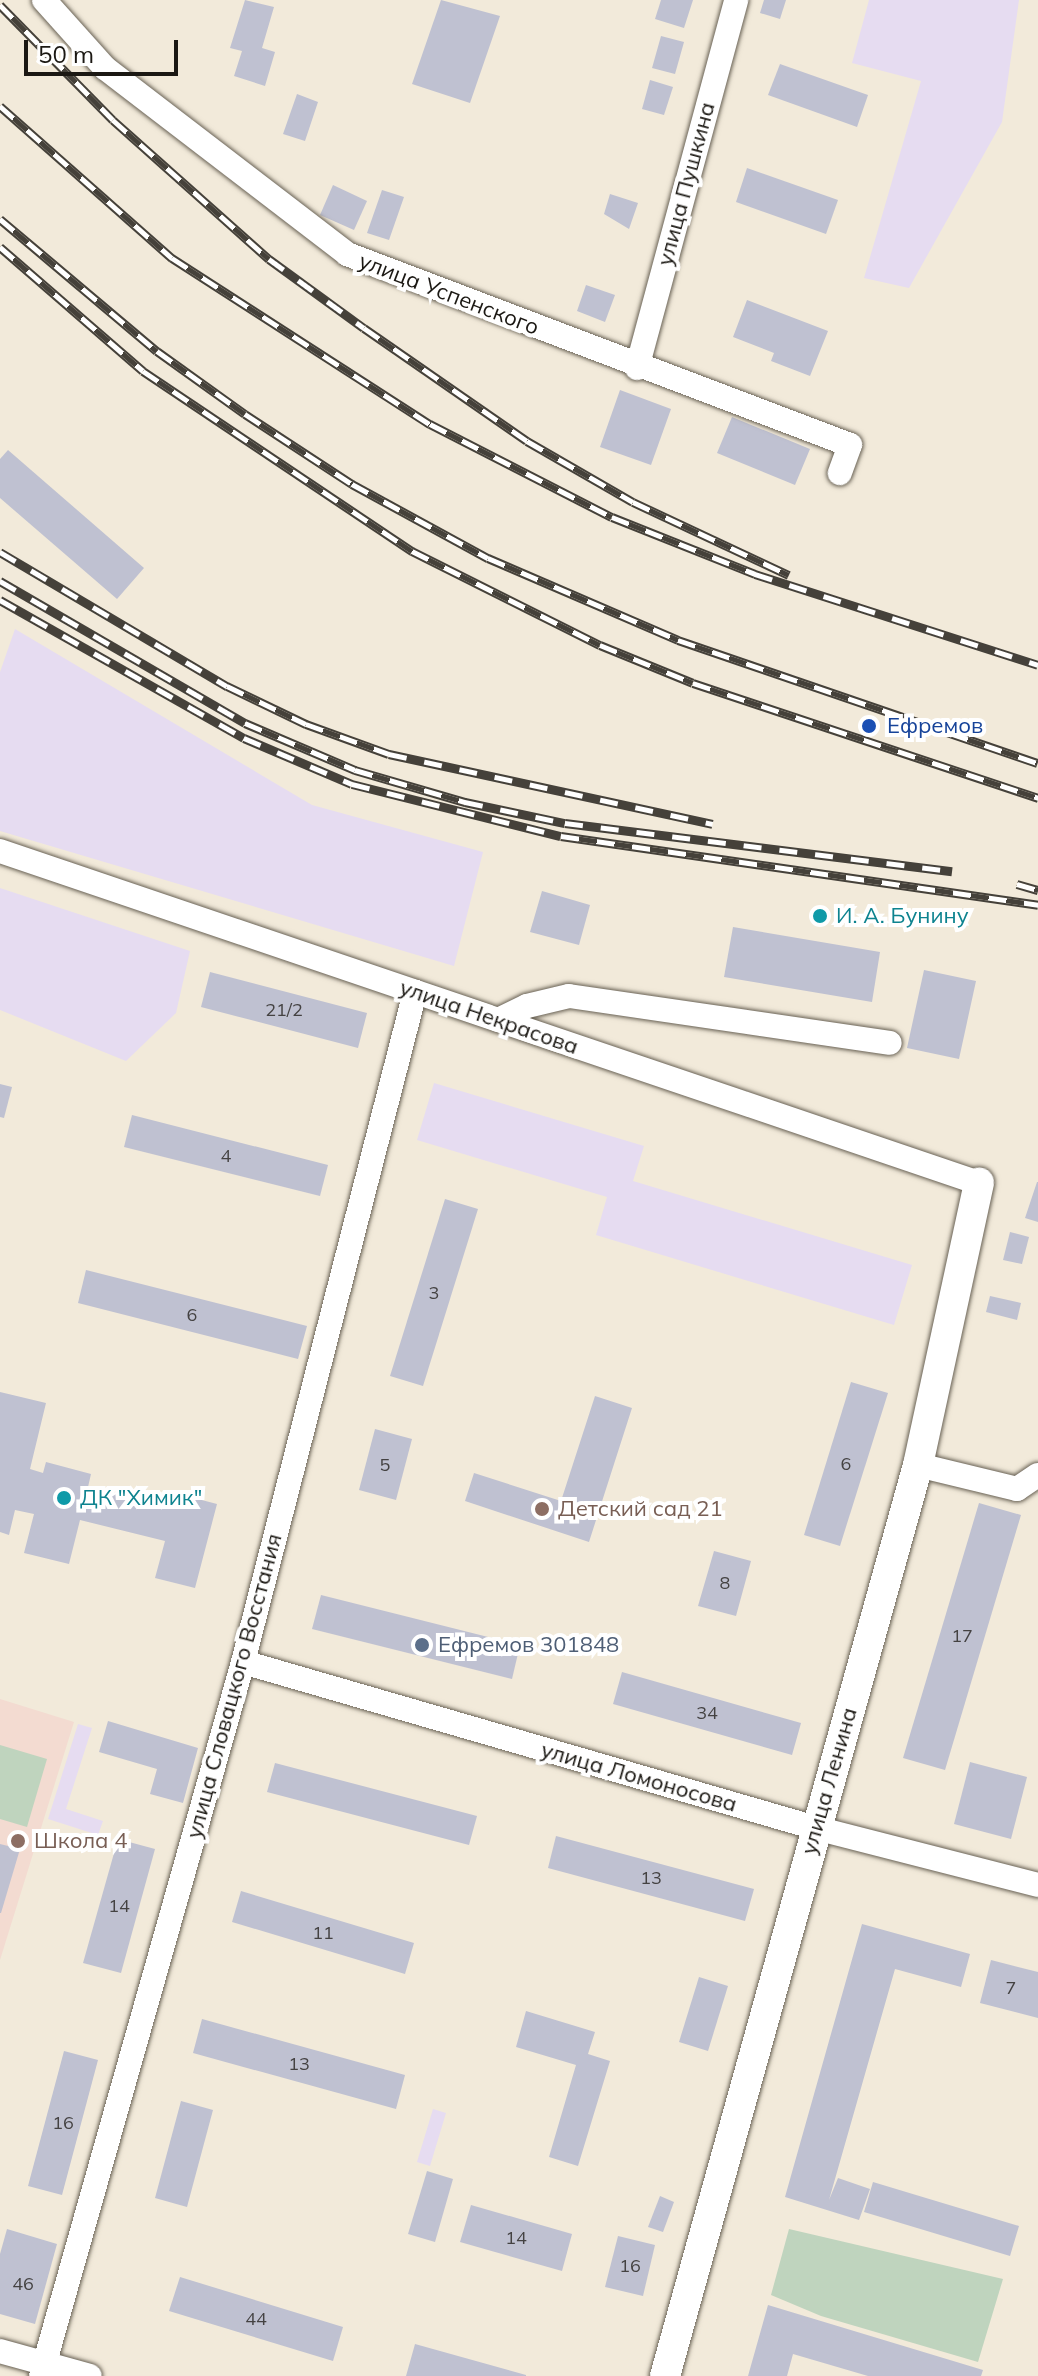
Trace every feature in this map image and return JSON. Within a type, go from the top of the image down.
[{"type":"main road","name":"улица Ленина","points":[[665,2376],[918,1465],[979,1183]]},
{"type":"street","name":"улица Успенского","points":[[44,0],[105,68],[347,254],[637,368],[850,445],[840,473]]},
{"type":"street","name":"улица Пушкина","points":[[637,368],[736,0]]},
{"type":"street","name":"улица Некрасова","points":[[0,851],[979,1183]]},
{"type":"street","name":"улица Словацкого Восстания","points":[[43,2370],[243,1662],[415,992]]},
{"type":"street","points":[[498,1020],[527,1006],[569,996],[890,1043]]},
{"type":"street","points":[[918,1465],[1017,1489],[1038,1475]]},
{"type":"street","name":"улица Ломоносова","points":[[243,1662],[816,1828],[1038,1885]]},
{"type":"street","points":[[0,2351],[43,2370],[90,2376]]},
{"type":"shaded area","points":[[869,0],[1019,0],[1002,122],[909,288],[864,278],[921,81],[852,63]]},
{"type":"shaded area","points":[[15,629],[312,805],[483,852],[454,966],[0,831],[0,672]]},
{"type":"shaded area","points":[[0,888],[190,951],[176,1013],[126,1061],[0,1010]]},
{"type":"shaded area","points":[[434,1083],[644,1146],[633,1181],[912,1265],[894,1325],[596,1235],[607,1197],[417,1140]]},
{"type":"shaded area","name":"Школа 4","points":[[0,1699],[74,1722],[0,1960]]},
{"type":"shaded area","points":[[78,1724],[92,1728],[66,1809],[103,1821],[98,1835],[48,1819]]},
{"type":"shaded area","points":[[433,2109],[446,2113],[430,2166],[417,2162]]},
{"type":"green space","points":[[0,1745],[47,1759],[27,1827],[0,1819]]},
{"type":"green space","points":[[789,2229],[1003,2279],[978,2362],[821,2316],[771,2295]]},
{"type":"building","points":[[245,0],[274,7],[262,48],[275,52],[265,86],[234,76],[242,51],[230,48]]},
{"type":"building","points":[[441,0],[500,16],[470,103],[412,84]]},
{"type":"building","points":[[661,0],[693,0],[684,28],[655,19]]},
{"type":"building","points":[[764,0],[786,0],[780,19],[760,13]]},
{"type":"building","points":[[661,36],[684,42],[675,74],[652,68]]},
{"type":"building","points":[[780,64],[868,95],[857,127],[768,95]]},
{"type":"building","points":[[650,80],[673,87],[664,115],[642,109]]},
{"type":"building","points":[[297,94],[318,102],[305,141],[283,134]]},
{"type":"building","points":[[747,168],[838,200],[826,234],[736,202]]},
{"type":"building","points":[[333,185],[367,201],[354,230],[320,215]]},
{"type":"building","points":[[382,190],[404,197],[389,240],[367,233]]},
{"type":"building","points":[[610,194],[638,203],[629,229],[604,214]]},
{"type":"building","points":[[586,285],[615,295],[605,322],[577,311]]},
{"type":"building","points":[[747,300],[828,331],[810,376],[771,361],[774,353],[733,337]]},
{"type":"building","points":[[620,390],[671,409],[651,465],[600,447]]},
{"type":"building","points":[[732,417],[810,449],[795,485],[717,453]]},
{"type":"building","points":[[8,450],[144,568],[117,599],[0,498],[0,459]]},
{"type":"building","points":[[542,891],[590,905],[579,945],[530,932]]},
{"type":"building","points":[[733,927],[880,952],[872,1002],[724,977]]},
{"type":"building","points":[[924,970],[976,981],[959,1059],[907,1048]]},
{"type":"building","points":[[210,972],[367,1013],[358,1048],[201,1007]]},
{"type":"building","points":[[0,1084],[12,1087],[4,1118],[0,1117]]},
{"type":"building","points":[[132,1115],[328,1165],[320,1196],[124,1147]]},
{"type":"building","points":[[1038,1182],[1038,1222],[1025,1218]]},
{"type":"building","points":[[445,1199],[478,1209],[423,1386],[390,1376]]},
{"type":"building","points":[[1010,1232],[1029,1237],[1022,1264],[1003,1260]]},
{"type":"building","points":[[86,1270],[307,1326],[298,1359],[78,1303]]},
{"type":"building","points":[[990,1296],[1021,1303],[1017,1320],[986,1312]]},
{"type":"building","points":[[851,1382],[888,1393],[840,1546],[804,1535]]},
{"type":"building","name":"ДК \"Химик\"","points":[[0,1392],[46,1403],[30,1469],[43,1473],[46,1462],[91,1474],[88,1487],[171,1508],[175,1493],[217,1504],[195,1588],[155,1578],[165,1541],[80,1520],[69,1564],[24,1553],[34,1514],[15,1510],[9,1535],[0,1532]]},
{"type":"building","points":[[595,1396],[632,1408],[589,1542],[465,1501],[474,1473],[561,1501]]},
{"type":"building","points":[[375,1429],[412,1439],[396,1500],[359,1490]]},
{"type":"building","points":[[979,1503],[1021,1515],[945,1770],[903,1758]]},
{"type":"building","points":[[714,1551],[751,1561],[736,1616],[698,1606]]},
{"type":"building","points":[[321,1595],[520,1645],[512,1679],[312,1629]]},
{"type":"building","points":[[622,1672],[801,1723],[792,1755],[613,1704]]},
{"type":"building","points":[[108,1721],[198,1748],[183,1803],[150,1794],[157,1769],[99,1752]]},
{"type":"building","points":[[970,1762],[1027,1777],[1011,1839],[954,1824]]},
{"type":"building","points":[[275,1763],[477,1816],[469,1845],[267,1792]]},
{"type":"building","points":[[556,1836],[754,1889],[745,1921],[548,1868]]},
{"type":"building","points":[[118,1839],[155,1849],[121,1973],[83,1963]]},
{"type":"building","points":[[0,1844],[20,1849],[1,1913],[0,1913]]},
{"type":"building","points":[[241,1891],[414,1943],[405,1974],[232,1922]]},
{"type":"building","points":[[862,1924],[970,1954],[961,1987],[895,1969],[829,2200],[838,2178],[870,2189],[859,2220],[785,2197]]},
{"type":"building","points":[[991,1960],[1038,1972],[1038,2018],[980,2003]]},
{"type":"building","points":[[699,1977],[728,1986],[708,2051],[679,2042]]},
{"type":"building","points":[[526,2011],[595,2032],[588,2054],[610,2061],[578,2166],[549,2157],[576,2065],[516,2047]]},
{"type":"building","points":[[202,2019],[405,2075],[396,2109],[193,2053]]},
{"type":"building","points":[[64,2051],[98,2060],[62,2195],[28,2186]]},
{"type":"building","points":[[181,2101],[213,2110],[187,2207],[155,2198]]},
{"type":"building","points":[[427,2171],[453,2179],[435,2242],[408,2234]]},
{"type":"building","points":[[873,2182],[1019,2226],[1010,2256],[864,2212]]},
{"type":"building","points":[[660,2196],[674,2202],[663,2232],[648,2227]]},
{"type":"building","points":[[471,2205],[572,2234],[562,2271],[460,2242]]},
{"type":"building","points":[[7,2229],[57,2244],[35,2324],[0,2314],[0,2254]]},
{"type":"building","points":[[618,2236],[655,2245],[643,2296],[605,2287]]},
{"type":"building","points":[[180,2277],[343,2327],[333,2361],[169,2311]]},
{"type":"building","points":[[768,2305],[983,2370],[981,2376],[868,2376],[793,2354],[787,2376],[748,2376]]},
{"type":"building","points":[[415,2344],[526,2375],[526,2376],[406,2376]]},
{"type":"railway","points":[[0,5],[113,120],[269,259],[364,328],[527,441],[633,502],[789,575]]},
{"type":"railway","points":[[0,106],[172,258],[430,424],[612,517],[755,574],[1038,665]]},
{"type":"railway","points":[[0,219],[157,351],[245,414],[352,484],[488,558],[678,640],[1038,763]]},
{"type":"railway","points":[[0,247],[143,371],[412,551],[600,645],[693,683],[1038,798]]},
{"type":"railway","points":[[0,552],[227,686],[306,724],[389,754],[713,824]]},
{"type":"railway","points":[[0,581],[245,723],[355,770],[465,802],[565,823],[952,871]]},
{"type":"railway","points":[[0,600],[244,738],[352,784],[561,836],[1038,905]]},
{"type":"railway","points":[[1017,884],[1038,890]]},
{"type":"place","name":"Ефремов","points":[[869,726]]},
{"type":"place","name":"И. А. Бунину","points":[[820,916]]},
{"type":"place","name":"ДК \"Химик\"","points":[[64,1498]]},
{"type":"place","name":"Детский сад 21","points":[[542,1509]]},
{"type":"place","name":"Ефремов 301848","points":[[422,1645]]},
{"type":"place","name":"Школа 4","points":[[18,1841]]}]
